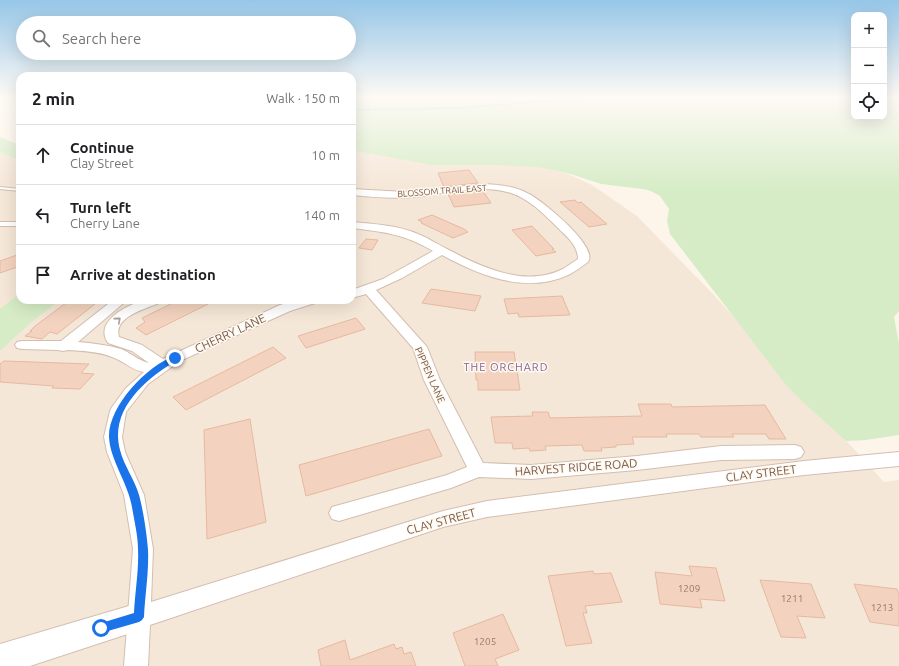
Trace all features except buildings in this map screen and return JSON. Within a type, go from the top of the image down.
[{"type":"street","name":"BLOSSOM TRAIL EAST","points":[[356,192],[411,194],[484,187],[513,190],[534,201],[574,239],[584,253],[584,260],[564,274],[549,278],[516,280],[488,273],[441,251]]},
{"type":"street","points":[[356,225],[388,229],[410,234],[441,251]]},
{"type":"street","points":[[356,293],[369,290],[387,282],[441,251]]},
{"type":"street","name":"PIPPEN LANE","points":[[369,290],[420,347],[432,380],[478,470]]},
{"type":"street","points":[[63,346],[115,304]]},
{"type":"street","points":[[22,345],[63,346],[113,351],[133,360],[138,366],[157,369],[156,360],[137,348],[113,340],[110,334],[110,328],[115,321],[146,304]]},
{"type":"street","name":"CHERRY LANE","points":[[136,666],[143,549],[134,495],[116,452],[113,437],[118,411],[143,380],[175,358],[279,310],[298,304]]},
{"type":"street","name":"HARVEST RIDGE ROAD","points":[[339,513],[451,482],[478,470],[531,472],[637,463],[721,453],[795,452]]},
{"type":"street","name":"CLAY STREET","points":[[0,660],[139,617],[443,518],[487,508],[804,468],[899,459]]},
{"type":"lane","points":[[0,188],[16,190]]},
{"type":"lane","points":[[0,224],[16,224]]},
{"type":"shaded area","points":[[356,149],[540,165],[568,174],[592,185],[637,216],[712,293],[884,482],[899,480],[899,666],[0,666],[0,151],[16,157],[16,304],[356,304]]},
{"type":"green space","points":[[356,129],[899,129],[899,311],[894,317],[899,344],[899,435],[866,440],[846,441],[786,385],[670,234],[667,221],[669,209],[660,196],[643,189],[601,184],[571,174],[549,169],[499,165],[432,165],[356,151]]},
{"type":"green space","points":[[0,137],[16,143],[16,158],[0,152]]},
{"type":"green space","points":[[16,296],[16,304],[55,304],[29,324],[0,351],[0,309]]},
{"type":"district","name":"THE ORCHARD","points":[[506,367]]},
{"type":"route","points":[[101,628],[139,617],[143,549],[134,495],[116,452],[113,437],[118,411],[143,380],[175,358]]}]
